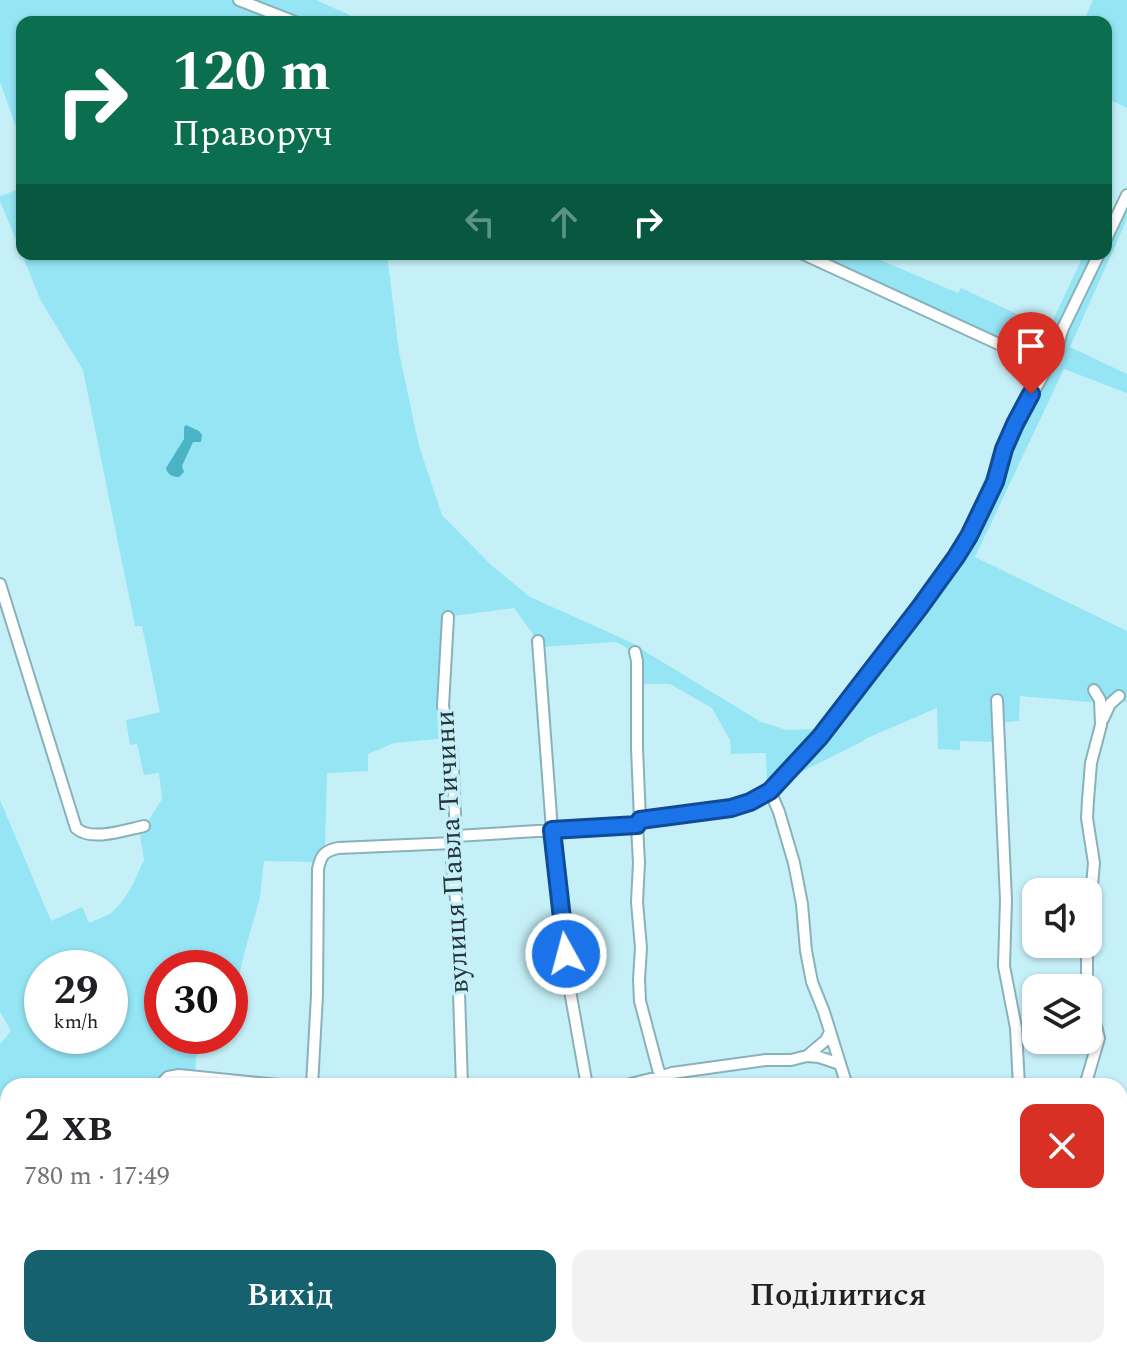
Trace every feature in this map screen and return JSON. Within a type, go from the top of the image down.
[{"type":"street","points":[[239,0],[280,16]]},
{"type":"street","points":[[1112,226],[1127,195]]},
{"type":"street","points":[[816,260],[1044,365]]},
{"type":"street","points":[[312,1078],[320,857],[338,848],[639,823],[731,808],[770,791],[820,737],[920,607],[969,536],[995,482],[1015,424],[1042,377],[1044,365],[1054,356],[1063,328],[1096,260]]},
{"type":"street","points":[[0,584],[76,828],[83,834],[94,835],[144,826]]},
{"type":"street","name":"вулиця Павла Тичини","points":[[448,617],[443,706],[452,753],[462,1078]]},
{"type":"street","points":[[538,641],[552,830],[569,985],[586,1078]]},
{"type":"street","points":[[635,652],[640,1001],[662,1078]]},
{"type":"street","points":[[1094,690],[1100,700],[1101,725]]},
{"type":"street","points":[[1093,878],[1094,863],[1087,818],[1091,763],[1101,725],[1110,704],[1119,696]]},
{"type":"street","points":[[997,700],[1006,900],[1004,966],[1016,1028],[1019,1078]]},
{"type":"street","points":[[770,791],[779,812],[801,895],[808,968],[844,1078]]},
{"type":"street","points":[[807,1056],[826,1040],[830,1032]]},
{"type":"street","points":[[1087,1078],[1094,1054]]},
{"type":"street","points":[[667,1078],[672,1073],[807,1056],[840,1064]]},
{"type":"street","points":[[167,1078],[179,1075],[209,1078]]},
{"type":"shaded area","points":[[0,0],[233,0],[274,16],[16,16],[16,127],[0,82]]},
{"type":"shaded area","points":[[243,0],[316,0],[352,16],[284,16]]},
{"type":"shaded area","points":[[1093,0],[1127,0],[1127,108],[1112,101],[1112,16],[1086,16]]},
{"type":"shaded area","points":[[16,190],[16,240],[0,201],[0,196]]},
{"type":"shaded area","points":[[1127,202],[1127,219],[1112,253],[1112,233]]},
{"type":"shaded area","points":[[24,260],[388,260],[399,352],[419,446],[442,515],[491,565],[530,597],[628,641],[761,722],[787,730],[818,729],[953,553],[1032,366],[1027,358],[809,260],[820,260],[1020,350],[1040,369],[958,552],[819,735],[767,789],[766,753],[731,754],[730,740],[712,708],[670,684],[638,684],[630,652],[621,644],[541,647],[514,608],[446,617],[448,738],[394,743],[368,754],[368,771],[327,773],[325,848],[317,862],[264,861],[260,897],[245,950],[144,950],[144,1054],[196,1054],[195,1075],[179,1073],[171,1078],[0,1078],[0,1044],[11,1031],[0,1012],[0,800],[51,921],[82,907],[89,923],[110,914],[122,902],[144,860],[140,834],[162,799],[159,773],[144,775],[137,744],[130,745],[126,720],[160,712],[142,626],[135,626],[83,370],[41,301]]},
{"type":"shaded area","points":[[828,260],[880,260],[958,293],[961,288],[1049,329],[1081,260],[1093,260],[1048,362],[1043,363],[1025,349]]},
{"type":"shaded area","points":[[1099,260],[1109,260],[1070,347],[1127,374],[1127,393],[1064,369],[975,557],[1127,631],[1127,702],[1112,704],[1020,696],[1019,721],[997,723],[998,742],[960,741],[960,750],[938,749],[937,708],[865,739],[781,782],[958,558],[1005,449]]},
{"type":"shaded area","points":[[186,425],[202,435],[201,442],[193,442],[182,466],[184,472],[179,477],[169,473],[166,468],[184,439]]},
{"type":"route","points":[[566,954],[552,830],[637,825],[640,820],[731,808],[770,791],[820,737],[956,557],[995,482],[1004,449],[1031,394]]}]
